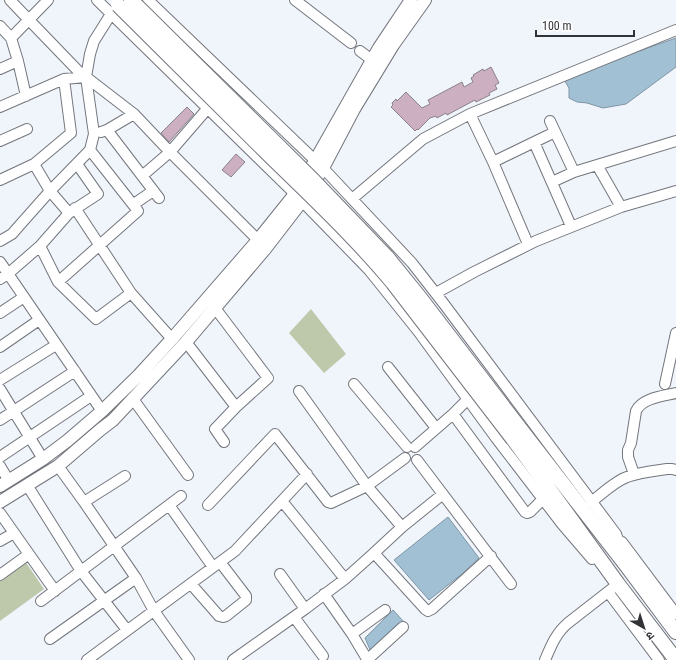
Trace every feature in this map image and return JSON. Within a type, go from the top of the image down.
[{"type":"highway","points":[[118,5],[377,263],[626,565],[676,632]]},
{"type":"highway","points":[[518,435],[612,583],[668,659]]},
{"type":"main road","points":[[319,164],[372,60],[411,0]]},
{"type":"main road","points":[[0,502],[58,466],[113,420],[186,342],[215,308],[265,248],[298,198],[393,45],[425,0]]},
{"type":"main road","points":[[5,484],[67,441],[102,411],[138,376],[258,240],[298,198]]},
{"type":"street","points":[[10,0],[85,77],[134,114],[258,240]]},
{"type":"street","points":[[97,0],[118,5],[208,108],[369,270],[418,331],[562,524],[612,583],[561,628],[545,660]]},
{"type":"street","points":[[148,0],[319,164],[412,263],[676,614]]},
{"type":"street","points":[[295,0],[351,43]]},
{"type":"street","points":[[11,38],[29,20],[44,1]]},
{"type":"street","points":[[0,242],[12,234],[50,191],[90,150],[94,134],[85,77],[94,41],[118,5]]},
{"type":"street","points":[[0,26],[11,38],[26,96]]},
{"type":"street","points":[[352,199],[423,138],[470,114],[676,30]]},
{"type":"street","points":[[360,51],[372,60]]},
{"type":"street","points":[[0,69],[18,61]]},
{"type":"street","points":[[0,107],[64,79],[85,77]]},
{"type":"street","points":[[0,180],[34,164],[71,133],[64,79]]},
{"type":"street","points":[[142,176],[170,152],[208,108]]},
{"type":"street","points":[[94,134],[107,130],[134,114]]},
{"type":"street","points":[[470,114],[493,162],[528,244]]},
{"type":"street","points":[[550,121],[574,172]]},
{"type":"street","points":[[0,140],[27,129]]},
{"type":"street","points":[[107,130],[156,194],[134,204]]},
{"type":"street","points":[[493,162],[555,132]]},
{"type":"street","points":[[552,182],[574,172],[676,141]]},
{"type":"street","points":[[534,142],[571,226]]},
{"type":"street","points":[[58,282],[138,210],[90,150]]},
{"type":"street","points":[[34,164],[50,191],[72,211],[100,245],[131,293],[172,339]]},
{"type":"street","points":[[4,276],[40,246],[72,211],[98,194],[76,164]]},
{"type":"street","points":[[597,165],[621,207]]},
{"type":"street","points":[[436,293],[528,244],[621,207],[676,191]]},
{"type":"street","points":[[40,246],[58,282],[96,319],[131,293]]},
{"type":"street","points":[[0,262],[4,276],[24,297],[102,411]]},
{"type":"street","points":[[0,313],[24,297]]},
{"type":"street","points":[[215,308],[268,378],[236,407],[215,429],[224,442]]},
{"type":"street","points":[[0,347],[40,320]]},
{"type":"street","points":[[665,384],[673,365],[676,333]]},
{"type":"street","points":[[186,342],[236,407]]},
{"type":"street","points":[[0,380],[56,345]]},
{"type":"street","points":[[388,368],[436,428]]},
{"type":"street","points":[[0,420],[75,371]]},
{"type":"street","points":[[354,384],[411,447],[420,451],[417,460],[410,462],[405,458],[404,452],[411,447],[436,428],[453,414],[468,399]]},
{"type":"street","points":[[0,388],[43,459]]},
{"type":"street","points":[[299,391],[367,486],[402,527]]},
{"type":"street","points":[[634,474],[628,457],[628,450],[631,443],[636,411],[642,403],[676,393]]},
{"type":"street","points":[[0,457],[91,396]]},
{"type":"street","points":[[133,399],[188,475]]},
{"type":"street","points":[[453,414],[525,512],[530,512],[543,499]]},
{"type":"street","points":[[208,505],[275,434],[328,502],[331,503],[367,486],[405,458]]},
{"type":"street","points":[[417,460],[511,584]]},
{"type":"street","points":[[0,466],[5,484]]},
{"type":"street","points":[[58,466],[136,578],[154,611],[189,660]]},
{"type":"street","points":[[591,502],[620,480],[634,474],[667,469],[676,470]]},
{"type":"street","points":[[87,660],[217,565],[240,546],[307,474]]},
{"type":"street","points":[[84,502],[125,476]]},
{"type":"street","points":[[27,485],[81,571],[127,630]]},
{"type":"street","points":[[233,660],[345,579],[402,527],[443,494]]},
{"type":"street","points":[[41,601],[181,496]]},
{"type":"street","points":[[282,501],[345,579]]},
{"type":"street","points":[[169,505],[217,565],[246,596],[246,600],[223,618],[219,616],[190,584]]},
{"type":"street","points":[[0,513],[55,591]]},
{"type":"street","points":[[0,541],[14,533]]},
{"type":"street","points":[[616,534],[626,565]]},
{"type":"street","points":[[374,553],[428,611],[491,556]]},
{"type":"street","points":[[0,575],[29,554]]},
{"type":"street","points":[[280,574],[305,609]]},
{"type":"street","points":[[50,639],[136,578]]},
{"type":"street","points":[[324,594],[352,634],[367,660],[404,627]]},
{"type":"street","points":[[352,634],[385,610]]},
{"type":"street","points":[[294,617],[323,656]]},
{"type":"green space","points":[[311,309],[346,354],[324,373],[289,333]]},
{"type":"green space","points":[[25,561],[44,589],[0,621],[0,579]]},
{"type":"water","points":[[676,38],[676,67],[626,104],[603,108],[587,103],[577,102],[569,98],[569,88],[563,78]]},
{"type":"water","points":[[448,517],[479,558],[462,574],[429,600],[394,560]]},
{"type":"water","points":[[393,610],[405,623],[371,652],[365,638]]},
{"type":"building","points":[[491,67],[499,83],[495,85],[497,89],[489,93],[490,95],[476,102],[475,100],[447,115],[446,113],[437,118],[436,116],[430,118],[418,130],[417,129],[415,131],[391,107],[393,105],[392,103],[396,99],[397,101],[406,92],[422,108],[430,104],[428,100],[462,82],[464,87],[473,82],[471,78],[474,76],[473,75],[483,69],[484,71]]},
{"type":"building","points":[[187,107],[194,114],[169,142],[161,133]]},
{"type":"building","points":[[236,154],[245,162],[231,177],[222,170]]}]
